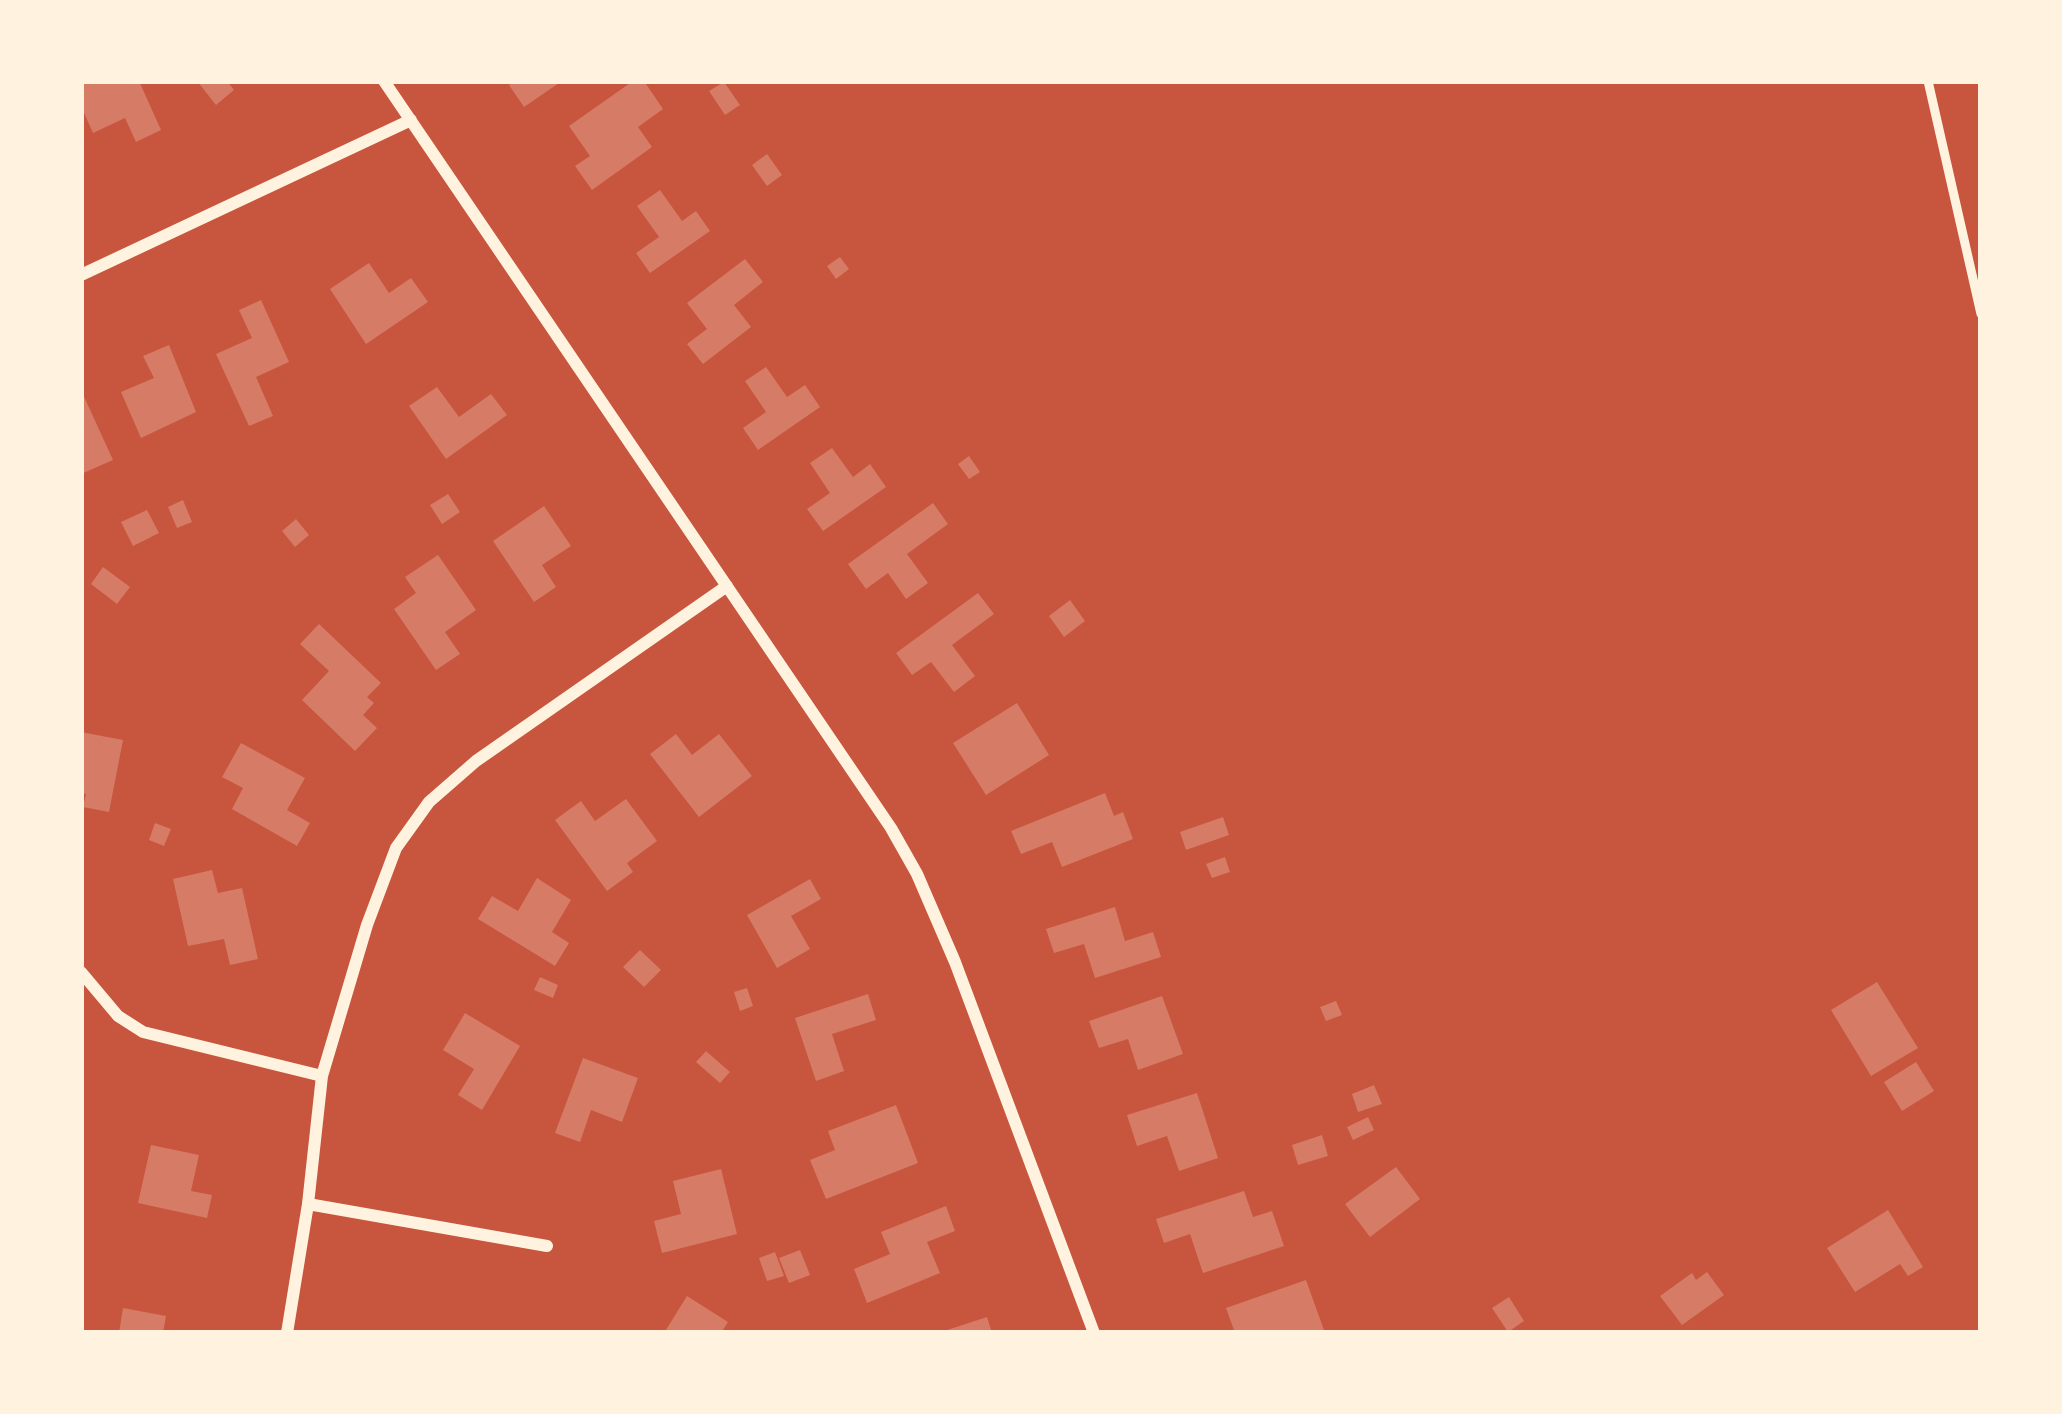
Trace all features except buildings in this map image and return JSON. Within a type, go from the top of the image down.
[{"type":"street","points":[[384,81],[855,771],[917,874],[963,983],[1094,1333]]},
{"type":"street","points":[[81,275],[411,120]]},
{"type":"street","points":[[287,1333],[322,1076],[367,925],[396,848],[429,802],[476,760],[727,586]]},
{"type":"street","points":[[81,972],[118,1016],[143,1032],[322,1076]]},
{"type":"street","points":[[308,1204],[547,1246]]},
{"type":"lane","points":[[1928,81],[1981,314]]}]
